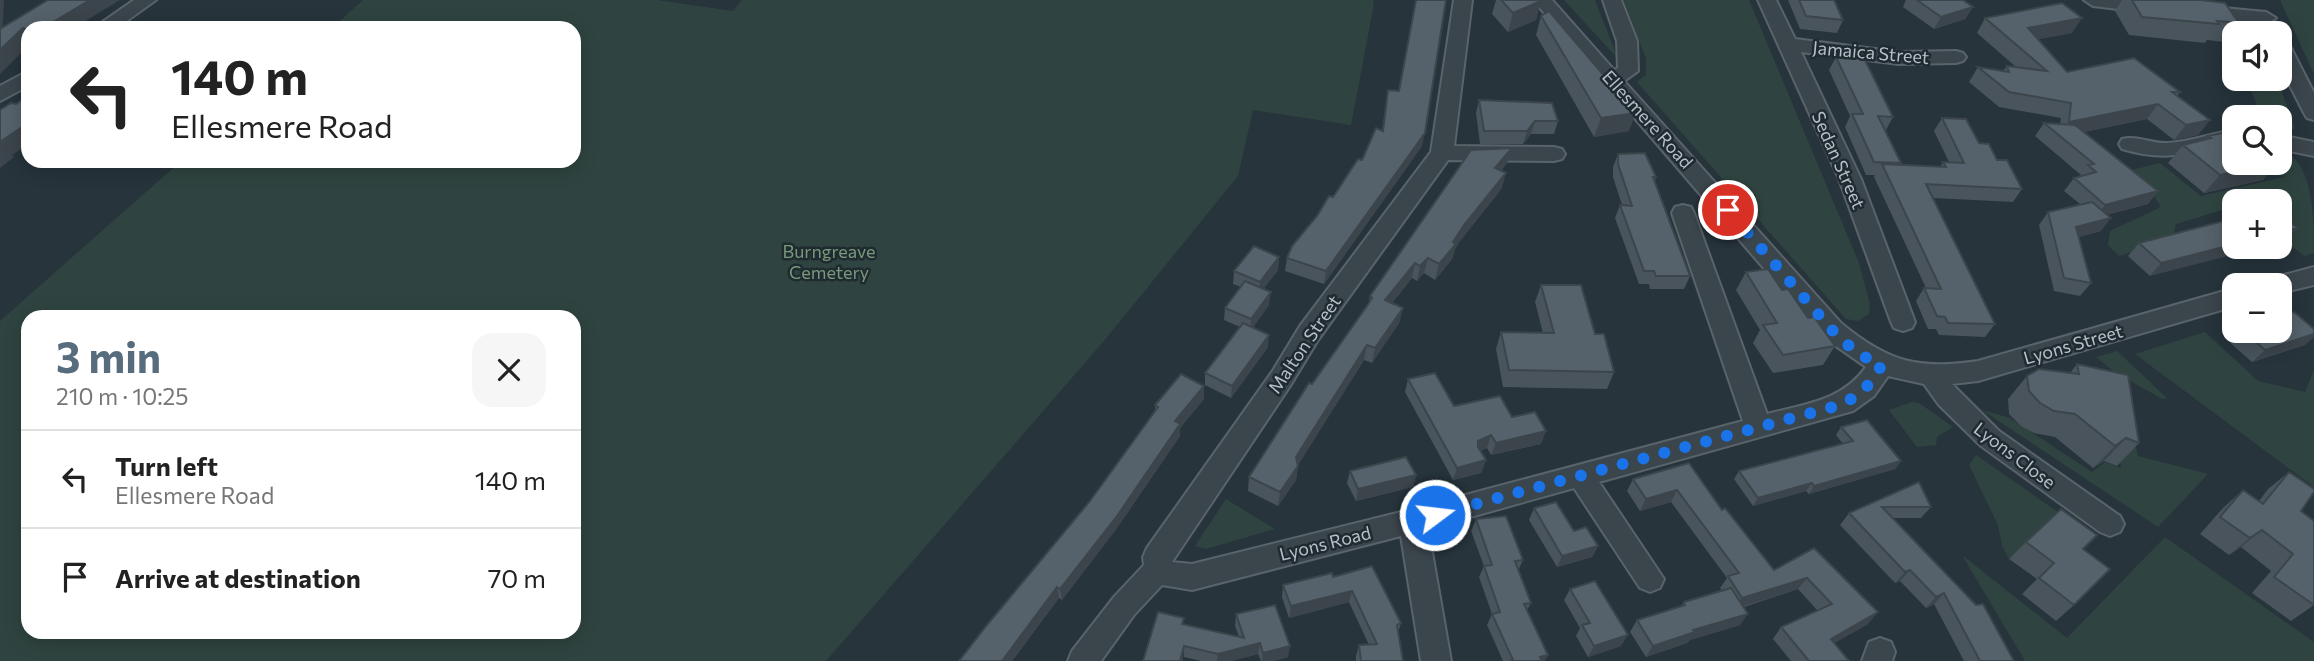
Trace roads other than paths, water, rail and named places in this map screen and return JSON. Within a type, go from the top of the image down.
[{"type":"street","points":[[115,21],[148,0]]},
{"type":"street","name":"Malton Street","points":[[1083,661],[1124,606],[1159,569],[1157,557],[1281,379],[1309,333],[1442,153],[1463,0]]},
{"type":"street","name":"Ellesmere Road","points":[[1542,0],[1832,330],[1858,354],[1882,365],[1920,374]]},
{"type":"street","points":[[1612,0],[1629,54],[1628,71],[1612,79]]},
{"type":"street","name":"Sedan Street","points":[[1766,0],[1850,179],[1903,323]]},
{"type":"street","points":[[2093,0],[2266,17]]},
{"type":"street","name":"Jamaica Street","points":[[1786,44],[1899,58],[1956,57]]},
{"type":"street","points":[[2292,70],[2314,113]]},
{"type":"street","points":[[0,95],[21,82]]},
{"type":"street","points":[[2130,144],[2150,151],[2170,152],[2222,138]]},
{"type":"street","points":[[2292,144],[2314,149]]},
{"type":"street","points":[[1442,153],[1554,154]]},
{"type":"street","points":[[1683,213],[1758,426]]},
{"type":"street","name":"Lyons Street","points":[[1920,374],[1948,376],[1978,371],[2222,302]]},
{"type":"street","name":"Lyons Road","points":[[1159,569],[1166,574],[1192,577],[1413,521],[1844,404],[1865,389],[1882,365]]},
{"type":"street","name":"Lyons Close","points":[[1920,374],[1980,429],[2110,524]]},
{"type":"street","points":[[1580,475],[1650,579]]},
{"type":"street","points":[[1413,521],[1436,661]]},
{"type":"park label","name":"Burngreave Cemetery","points":[[829,261]]}]
